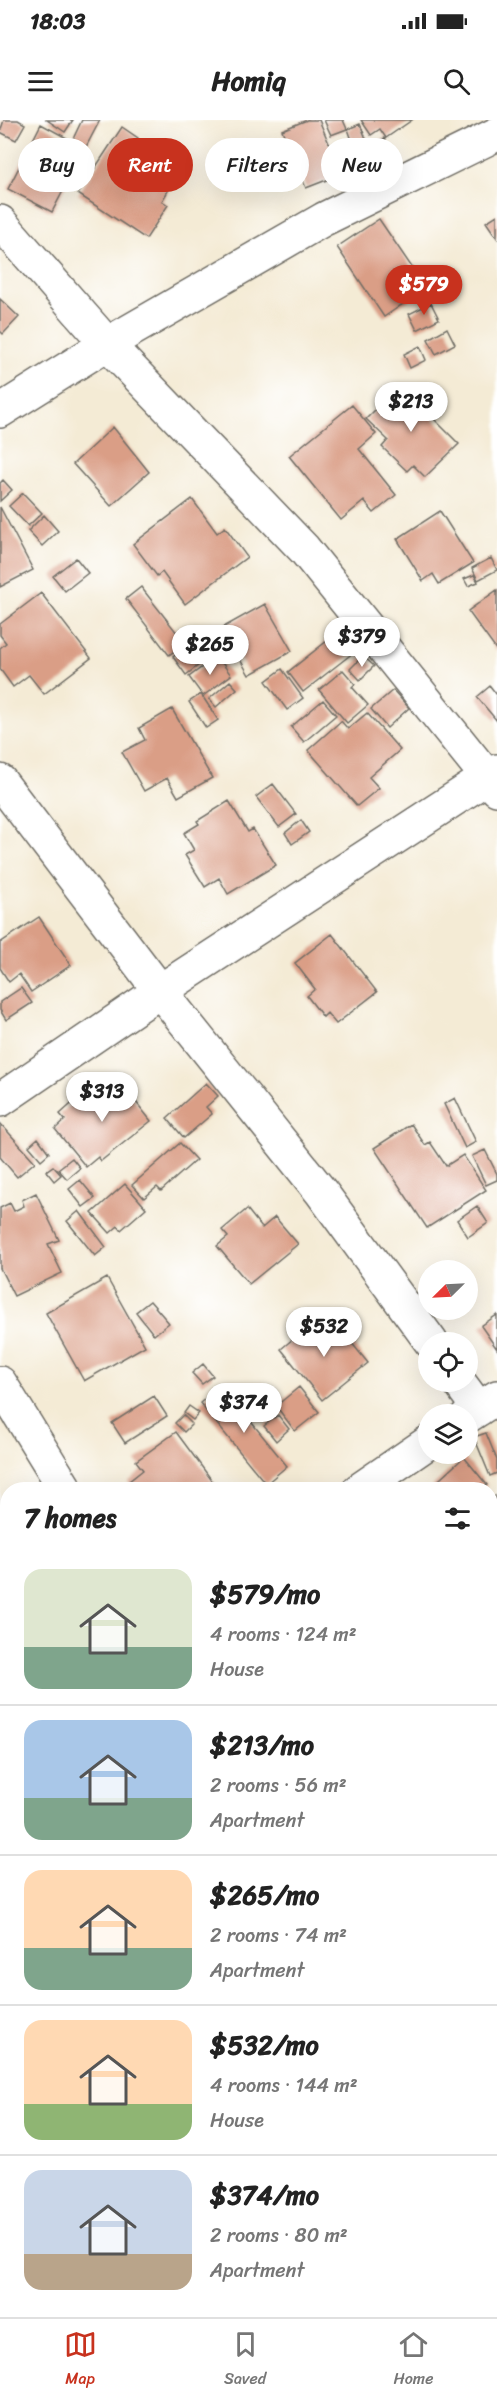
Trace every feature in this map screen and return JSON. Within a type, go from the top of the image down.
[{"type":"main road","points":[[0,411],[107,344],[324,219],[497,134]]},
{"type":"main road","points":[[0,222],[107,344],[304,549],[494,779],[160,991],[0,1100]]},
{"type":"main road","points":[[0,782],[160,991],[322,1193],[424,1332]]},
{"type":"main road","points":[[0,1383],[61,1482]]},
{"type":"main road","points":[[468,1392],[481,1407]]},
{"type":"main road","points":[[371,1482],[418,1450]]},
{"type":"building","points":[[4,120],[18,120],[25,124],[16,140],[0,132]]},
{"type":"building","points":[[47,120],[73,120],[65,132]]},
{"type":"building","points":[[82,120],[100,120],[91,138],[73,138]]},
{"type":"building","points":[[307,120],[319,120],[327,138],[321,138],[321,182],[309,187],[309,138],[285,138],[282,130]]},
{"type":"building","points":[[324,120],[343,120],[347,129],[331,135]]},
{"type":"building","points":[[361,120],[412,120],[386,138],[380,129],[371,135]]},
{"type":"building","points":[[41,124],[67,138],[34,138]]},
{"type":"building","points":[[360,124],[366,138],[351,138],[348,129]]},
{"type":"building","points":[[122,127],[138,138],[115,138]]},
{"type":"building","points":[[107,150],[107,192],[167,192],[162,201],[168,205],[146,239],[78,194],[79,192],[95,192],[95,168]]},
{"type":"building","points":[[18,169],[18,192],[62,192],[52,212],[8,189]]},
{"type":"building","points":[[497,215],[497,238],[486,222]]},
{"type":"building","points":[[379,219],[426,288],[384,317],[337,247]]},
{"type":"building","points":[[0,299],[19,317],[3,334],[0,331]]},
{"type":"building","points":[[431,303],[439,319],[417,330],[409,314]]},
{"type":"building","points":[[447,328],[455,344],[436,354],[428,339]]},
{"type":"building","points":[[420,346],[426,360],[410,368],[404,354]]},
{"type":"building","points":[[400,385],[459,444],[425,477],[413,465],[407,471],[382,447],[388,440],[366,419]]},
{"type":"building","points":[[352,405],[376,434],[359,449],[396,495],[374,513],[364,501],[341,520],[289,456]]},
{"type":"building","points":[[113,427],[149,472],[111,506],[73,464]]},
{"type":"building","points":[[3,480],[12,490],[0,501],[0,483]]},
{"type":"building","points":[[23,493],[42,513],[28,526],[9,506]]},
{"type":"building","points":[[192,499],[217,533],[225,527],[247,557],[185,604],[162,572],[157,576],[133,544]]},
{"type":"building","points":[[0,507],[33,570],[0,587]]},
{"type":"building","points":[[440,511],[473,563],[439,584],[433,574],[423,581],[397,539]]},
{"type":"building","points":[[44,515],[58,531],[42,546],[28,531]]},
{"type":"building","points":[[76,558],[88,573],[65,591],[53,576]]},
{"type":"building","points":[[491,558],[497,570],[478,580],[472,568]]},
{"type":"building","points":[[474,575],[478,582],[468,586],[464,579]]},
{"type":"building","points":[[141,587],[185,643],[169,655],[126,599]]},
{"type":"building","points":[[497,590],[497,651],[468,611]]},
{"type":"building","points":[[41,593],[91,658],[44,694],[29,675],[13,687],[0,669],[0,648],[6,643],[0,635],[0,624]]},
{"type":"building","points":[[265,604],[292,651],[249,675],[222,628]]},
{"type":"building","points":[[200,629],[209,640],[196,651],[186,640]]},
{"type":"building","points":[[342,629],[358,649],[303,692],[288,672]]},
{"type":"building","points":[[187,646],[200,664],[186,675],[173,657]]},
{"type":"building","points":[[217,656],[231,675],[203,696],[189,677]]},
{"type":"building","points":[[363,656],[374,666],[360,680],[350,669]]},
{"type":"building","points":[[282,669],[303,698],[287,710],[266,681]]},
{"type":"building","points":[[343,670],[355,684],[352,687],[368,705],[347,723],[319,690]]},
{"type":"building","points":[[230,681],[237,689],[216,707],[209,699]]},
{"type":"building","points":[[490,686],[497,695],[497,721],[477,697]]},
{"type":"building","points":[[393,690],[409,708],[387,728],[371,709]]},
{"type":"building","points":[[201,694],[218,720],[206,728],[189,702]]},
{"type":"building","points":[[323,700],[336,715],[304,742],[291,727]]},
{"type":"building","points":[[172,709],[212,778],[178,797],[167,778],[144,791],[122,752],[145,740],[139,728]]},
{"type":"building","points":[[367,713],[400,750],[369,777],[379,788],[357,806],[308,750],[341,721],[348,729]]},
{"type":"building","points":[[273,784],[296,814],[279,827],[256,797]]},
{"type":"building","points":[[229,801],[248,832],[253,829],[276,865],[228,894],[219,878],[205,887],[185,855],[194,850],[184,833],[199,824],[197,821]]},
{"type":"building","points":[[301,820],[309,832],[292,844],[285,833]]},
{"type":"building","points":[[39,917],[71,965],[31,992],[19,974],[9,982],[0,968],[0,943]]},
{"type":"building","points":[[332,934],[377,992],[336,1024],[327,1013],[323,1017],[307,996],[315,989],[295,963]]},
{"type":"building","points":[[21,988],[32,1003],[6,1020],[0,1010],[0,1002]]},
{"type":"building","points":[[117,1078],[151,1121],[101,1161],[98,1157],[86,1167],[55,1129],[65,1120],[60,1114],[79,1097],[84,1104]]},
{"type":"building","points":[[206,1083],[218,1096],[206,1107],[212,1114],[184,1138],[167,1118]]},
{"type":"building","points":[[455,1098],[476,1142],[465,1148],[444,1104]]},
{"type":"building","points":[[0,1123],[35,1162],[17,1177],[0,1157]]},
{"type":"building","points":[[411,1124],[425,1145],[430,1142],[446,1166],[463,1155],[486,1190],[427,1228],[374,1148]]},
{"type":"building","points":[[38,1138],[49,1153],[41,1160],[29,1146]]},
{"type":"building","points":[[180,1143],[196,1160],[161,1191],[157,1187],[144,1198],[132,1185]]},
{"type":"building","points":[[485,1150],[497,1174],[497,1180],[486,1185],[472,1156]]},
{"type":"building","points":[[72,1158],[80,1168],[67,1179],[58,1169]]},
{"type":"building","points":[[53,1166],[61,1175],[54,1181],[46,1171]]},
{"type":"building","points":[[80,1180],[95,1198],[83,1207],[69,1189]]},
{"type":"building","points":[[125,1184],[146,1208],[121,1230],[118,1226],[110,1233],[92,1213]]},
{"type":"building","points":[[36,1193],[59,1240],[48,1244],[62,1273],[14,1296],[0,1268],[0,1208],[10,1203],[14,1211],[24,1206],[22,1200]]},
{"type":"building","points":[[477,1206],[488,1223],[468,1237],[457,1220]]},
{"type":"building","points":[[247,1209],[262,1228],[275,1217],[298,1244],[249,1284],[217,1246],[228,1237],[222,1230]]},
{"type":"building","points":[[79,1211],[106,1247],[95,1256],[67,1221]]},
{"type":"building","points":[[107,1278],[145,1346],[84,1381],[46,1313]]},
{"type":"building","points":[[150,1301],[169,1323],[154,1335],[136,1312]]},
{"type":"building","points":[[497,1315],[497,1349],[481,1326]]},
{"type":"building","points":[[319,1317],[335,1336],[342,1331],[368,1363],[322,1400],[281,1349]]},
{"type":"building","points":[[203,1364],[213,1376],[202,1384],[192,1373]]},
{"type":"building","points":[[221,1385],[287,1466],[268,1482],[264,1482],[200,1403]]},
{"type":"building","points":[[299,1387],[319,1412],[295,1431],[276,1406]]},
{"type":"building","points":[[154,1396],[167,1416],[125,1443],[112,1423]]},
{"type":"building","points":[[265,1398],[276,1411],[264,1421],[253,1408]]},
{"type":"building","points":[[189,1406],[199,1413],[193,1420],[184,1413]]},
{"type":"building","points":[[183,1415],[192,1424],[184,1432],[175,1423]]},
{"type":"building","points":[[278,1415],[289,1429],[276,1441],[264,1426]]},
{"type":"building","points":[[176,1432],[213,1482],[128,1482],[143,1470],[136,1461]]},
{"type":"building","points":[[486,1433],[497,1460],[497,1473],[490,1476],[478,1447],[478,1436]]},
{"type":"building","points":[[456,1464],[470,1464],[485,1482],[437,1482]]}]
